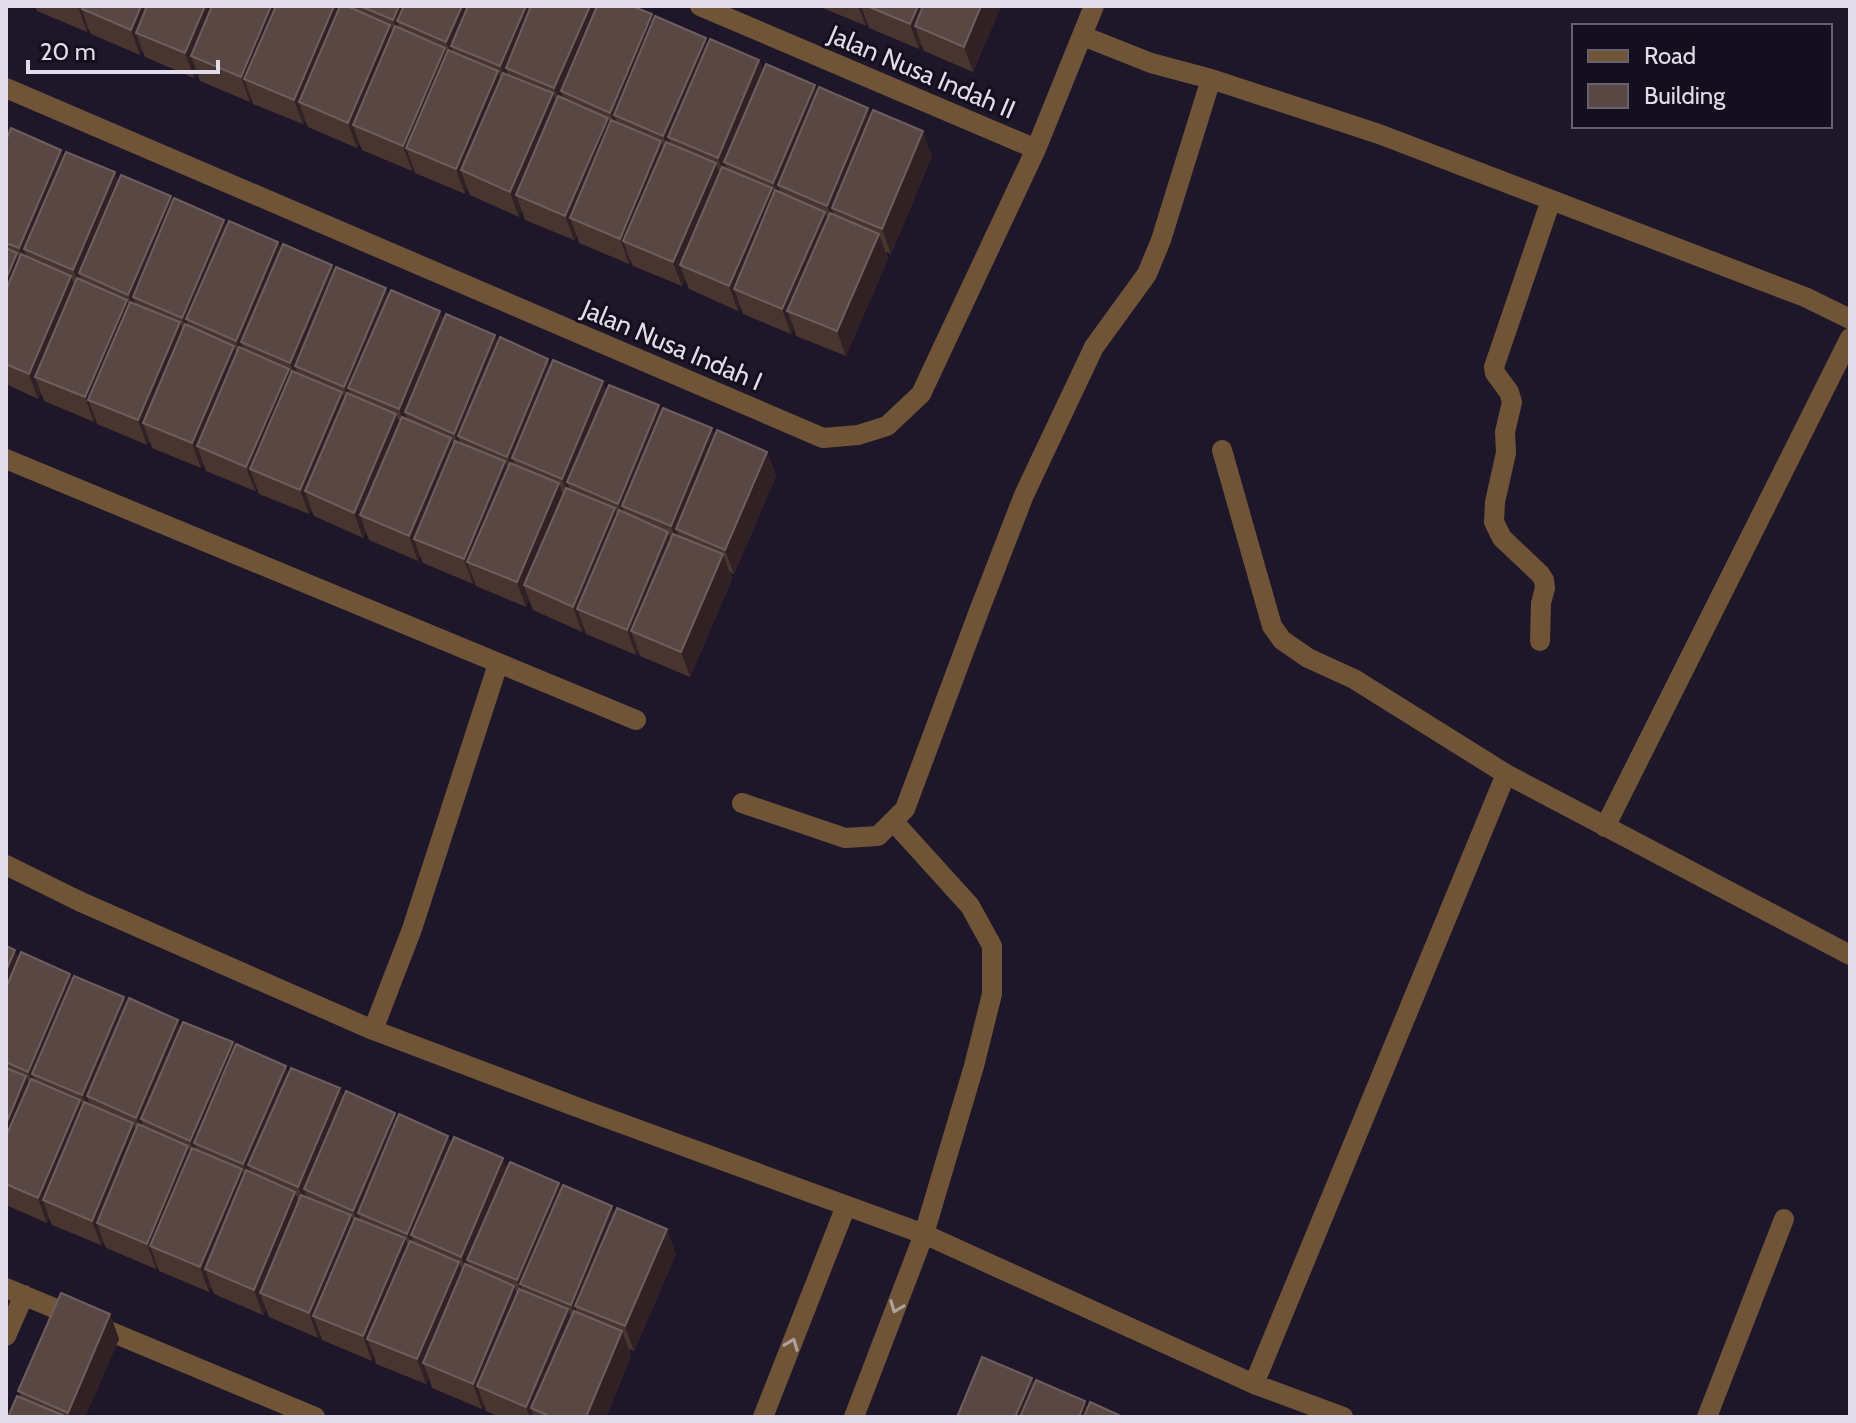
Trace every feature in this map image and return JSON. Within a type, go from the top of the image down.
[{"type":"street","name":"Jalan Nusa Indah II","points":[[700,6],[1036,149]]},
{"type":"street","name":"Jalan Nusa Indah I","points":[[6,88],[823,438],[858,435],[887,426],[921,394],[1036,149],[1094,6]]},
{"type":"street","points":[[1083,36],[1151,63],[1379,134],[1805,297],[1850,319]]},
{"type":"street","points":[[742,803],[845,838],[878,836],[905,809],[1024,495],[1094,347],[1137,289],[1161,240],[1207,78]]},
{"type":"street","points":[[1540,641],[1544,580],[1502,538],[1494,522],[1495,502],[1506,453],[1505,432],[1512,402],[1494,367],[1551,200]]},
{"type":"street","points":[[1605,827],[1850,338]]},
{"type":"street","points":[[1222,450],[1272,626],[1282,640],[1308,658],[1354,679],[1506,774],[1850,955]]},
{"type":"street","points":[[6,459],[636,720]]},
{"type":"street","points":[[373,1030],[412,929],[498,664]]},
{"type":"street","points":[[1254,1384],[1506,774]]},
{"type":"street","points":[[854,1417],[924,1234],[992,994],[992,946],[970,906],[893,821]]},
{"type":"street","points":[[6,865],[81,902],[373,1030],[924,1234],[1254,1384],[1343,1417]]},
{"type":"street","points":[[763,1417],[846,1206]]},
{"type":"street","points":[[1707,1417],[1784,1219]]},
{"type":"street","points":[[6,1336],[15,1291],[315,1417]]},
{"type":"building","points":[[83,6],[141,6],[131,30],[82,9]]},
{"type":"building","points":[[147,6],[205,6],[185,53],[136,33]]},
{"type":"building","points":[[212,6],[271,6],[241,77],[191,56]]},
{"type":"building","points":[[276,6],[334,6],[294,100],[244,79]]},
{"type":"building","points":[[340,6],[347,6],[390,25],[348,123],[299,102]]},
{"type":"building","points":[[360,6],[399,6],[393,20]]},
{"type":"building","points":[[404,6],[462,6],[446,42],[397,21]]},
{"type":"building","points":[[468,6],[526,6],[500,66],[451,46]]},
{"type":"building","points":[[531,6],[590,6],[554,88],[506,68]]},
{"type":"building","points":[[597,6],[632,6],[652,14],[610,113],[561,91]]},
{"type":"building","points":[[867,6],[918,6],[910,24]]},
{"type":"building","points":[[923,6],[981,6],[964,47],[915,26]]},
{"type":"building","points":[[655,16],[706,38],[663,136],[614,115]]},
{"type":"building","points":[[395,26],[445,48],[403,146],[353,125]]},
{"type":"building","points":[[710,39],[759,60],[718,158],[668,137]]},
{"type":"building","points":[[448,50],[498,71],[456,169],[406,148]]},
{"type":"building","points":[[766,64],[815,85],[773,183],[724,162]]},
{"type":"building","points":[[503,73],[553,93],[510,192],[461,170]]},
{"type":"building","points":[[819,87],[868,108],[827,206],[778,185]]},
{"type":"building","points":[[558,96],[608,118],[565,216],[516,195]]},
{"type":"building","points":[[873,110],[923,131],[882,229],[832,208]]},
{"type":"building","points":[[611,120],[661,141],[620,239],[570,218]]},
{"type":"building","points":[[11,128],[61,150],[19,248],[6,243],[6,141]]},
{"type":"building","points":[[666,142],[716,163],[673,262],[623,241]]},
{"type":"building","points":[[66,152],[115,172],[73,270],[24,249]]},
{"type":"building","points":[[722,167],[772,188],[729,286],[680,265]]},
{"type":"building","points":[[121,175],[171,196],[128,295],[79,273]]},
{"type":"building","points":[[775,190],[825,212],[782,309],[734,289]]},
{"type":"building","points":[[174,198],[224,220],[182,318],[133,297]]},
{"type":"building","points":[[830,213],[879,234],[837,331],[787,311]]},
{"type":"building","points":[[229,221],[278,242],[236,341],[186,319]]},
{"type":"building","points":[[283,244],[332,265],[290,363],[241,342]]},
{"type":"building","points":[[6,248],[17,253],[6,279]]},
{"type":"building","points":[[21,254],[71,276],[29,374],[6,364],[6,290]]},
{"type":"building","points":[[336,267],[386,288],[344,387],[295,366]]},
{"type":"building","points":[[77,278],[127,300],[85,397],[35,377]]},
{"type":"building","points":[[391,290],[440,311],[399,409],[348,388]]},
{"type":"building","points":[[130,302],[180,322],[138,420],[88,400]]},
{"type":"building","points":[[446,314],[495,335],[454,434],[405,412]]},
{"type":"building","points":[[185,324],[234,346],[192,443],[143,423]]},
{"type":"building","points":[[500,337],[548,359],[507,457],[458,436]]},
{"type":"building","points":[[239,347],[289,369],[246,467],[197,446]]},
{"type":"building","points":[[553,360],[603,381],[562,479],[512,458]]},
{"type":"building","points":[[292,371],[342,392],[300,490],[250,469]]},
{"type":"building","points":[[609,385],[659,405],[618,504],[567,482]]},
{"type":"building","points":[[347,393],[396,414],[354,513],[305,491]]},
{"type":"building","points":[[663,408],[712,428],[671,526],[622,506]]},
{"type":"building","points":[[402,417],[451,438],[409,536],[360,515]]},
{"type":"building","points":[[717,430],[767,452],[725,550],[676,529]]},
{"type":"building","points":[[455,441],[505,461],[464,559],[414,539]]},
{"type":"building","points":[[510,463],[559,483],[517,582],[467,562]]},
{"type":"building","points":[[566,488],[615,508],[573,607],[524,585]]},
{"type":"building","points":[[619,510],[668,532],[627,630],[577,609]]},
{"type":"building","points":[[673,534],[723,554],[681,652],[631,631]]},
{"type":"building","points":[[6,946],[15,950],[6,971]]},
{"type":"building","points":[[21,952],[70,974],[28,1072],[6,1062],[6,988]]},
{"type":"building","points":[[74,976],[124,997],[82,1095],[32,1074]]},
{"type":"building","points":[[129,998],[178,1020],[136,1118],[87,1096]]},
{"type":"building","points":[[183,1022],[233,1042],[190,1141],[141,1119]]},
{"type":"building","points":[[236,1044],[286,1066],[243,1164],[194,1143]]},
{"type":"building","points":[[6,1068],[26,1076],[6,1124]]},
{"type":"building","points":[[291,1068],[340,1088],[298,1187],[248,1165]]},
{"type":"building","points":[[31,1079],[80,1100],[38,1198],[6,1184],[6,1136]]},
{"type":"building","points":[[346,1091],[395,1113],[353,1211],[304,1189]]},
{"type":"building","points":[[84,1102],[133,1123],[92,1221],[43,1200]]},
{"type":"building","points":[[399,1114],[448,1136],[407,1234],[358,1213]]},
{"type":"building","points":[[138,1124],[188,1146],[147,1244],[97,1223]]},
{"type":"building","points":[[454,1137],[503,1158],[461,1257],[411,1235]]},
{"type":"building","points":[[192,1148],[242,1169],[200,1267],[150,1246]]},
{"type":"building","points":[[510,1162],[559,1183],[517,1280],[467,1260]]},
{"type":"building","points":[[246,1170],[295,1192],[254,1290],[205,1269]]},
{"type":"building","points":[[563,1185],[612,1206],[571,1305],[520,1284]]},
{"type":"building","points":[[301,1195],[351,1215],[309,1313],[260,1293]]},
{"type":"building","points":[[617,1208],[667,1229],[625,1326],[575,1306]]},
{"type":"building","points":[[355,1218],[405,1238],[363,1336],[313,1316]]},
{"type":"building","points":[[410,1241],[459,1262],[417,1359],[367,1339]]},
{"type":"building","points":[[465,1264],[514,1286],[473,1384],[423,1363]]},
{"type":"building","points":[[519,1289],[568,1309],[526,1407],[477,1386]]},
{"type":"building","points":[[61,1293],[110,1314],[68,1413],[18,1391]]},
{"type":"building","points":[[574,1311],[622,1331],[586,1417],[551,1417],[531,1408]]},
{"type":"building","points":[[982,1357],[1032,1378],[1015,1417],[957,1417]]},
{"type":"building","points":[[1036,1380],[1085,1401],[1079,1417],[1020,1417]]},
{"type":"building","points":[[17,1396],[67,1417],[8,1417]]},
{"type":"building","points":[[1090,1402],[1123,1417],[1084,1417]]}]
